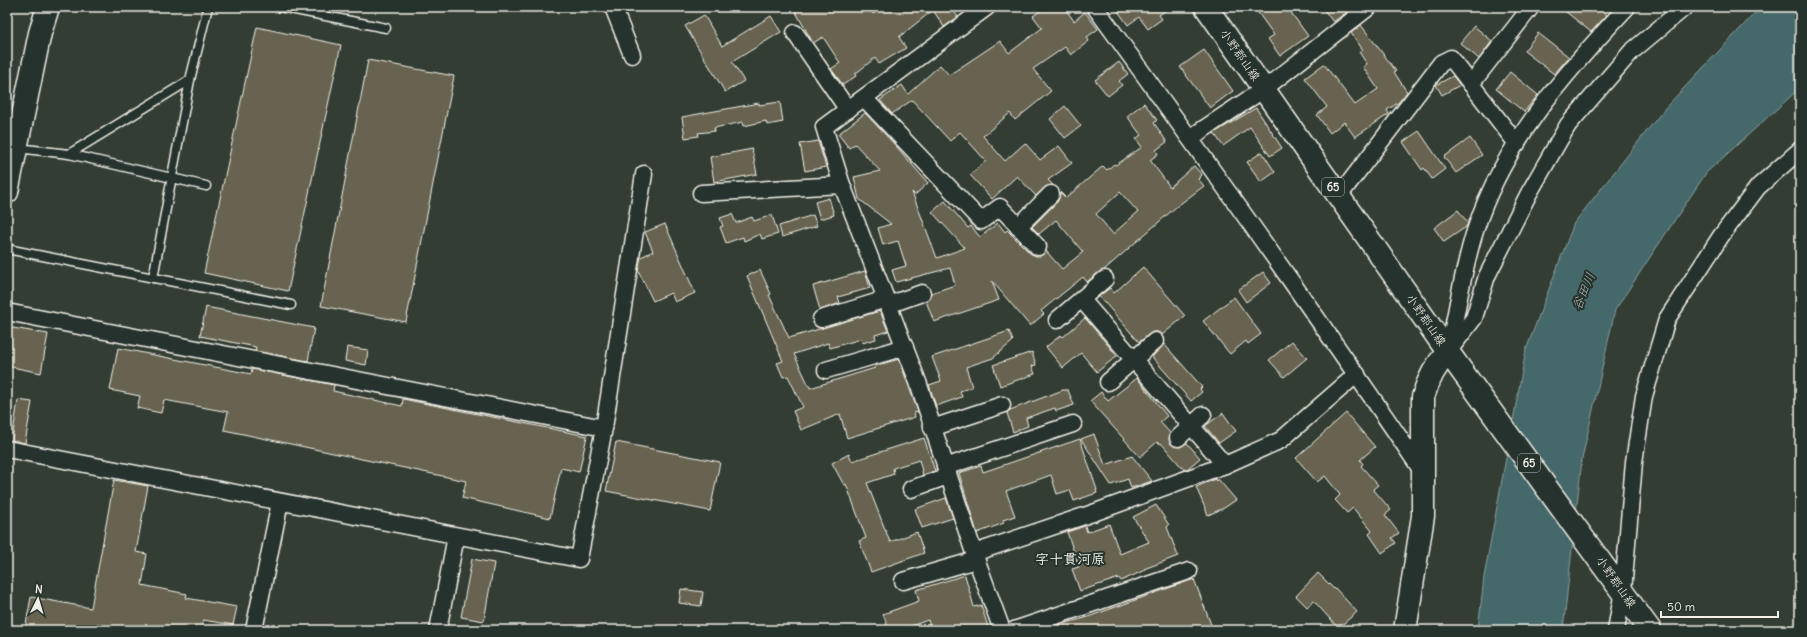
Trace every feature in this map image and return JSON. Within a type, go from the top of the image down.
[{"type":"main road","points":[[7,192],[40,33],[48,7]]},
{"type":"main road","name":"小野郡山線","points":[[1206,7],[1454,360],[1650,630]]},
{"type":"main road","points":[[1405,630],[1423,516],[1423,397],[1427,383],[1434,368],[1454,360]]},
{"type":"street","points":[[613,7],[632,55]]},
{"type":"street","points":[[987,7],[824,127],[842,184],[904,347],[975,556],[1002,630]]},
{"type":"street","points":[[1095,7],[1190,138],[1357,374],[1422,471]]},
{"type":"street","points":[[1190,138],[1264,89],[1369,7]]},
{"type":"street","points":[[1471,84],[1531,7]]},
{"type":"street","points":[[1454,360],[1464,269],[1476,228],[1491,191],[1517,144],[1549,95],[1590,46],[1627,7]]},
{"type":"street","points":[[1454,360],[1474,318],[1487,276],[1529,193],[1568,125],[1631,52],[1685,7]]},
{"type":"street","points":[[795,33],[848,110]]},
{"type":"street","points":[[1339,196],[1441,63],[1450,58],[1517,144]]},
{"type":"street","points":[[864,98],[981,221],[1000,207],[1038,247]]},
{"type":"street","points":[[1616,630],[1622,591],[1634,462],[1644,396],[1667,319],[1721,236],[1758,187],[1800,150]]},
{"type":"street","points":[[7,449],[578,560],[604,428],[644,174]]},
{"type":"street","points":[[701,193],[842,184]]},
{"type":"street","points":[[1018,227],[1051,194]]},
{"type":"street","points":[[1058,320],[1105,279]]},
{"type":"street","points":[[821,319],[922,293]]},
{"type":"street","points":[[1082,300],[1133,359],[1197,421],[1224,465]]},
{"type":"street","points":[[7,312],[604,428]]},
{"type":"street","points":[[1108,382],[1155,341]]},
{"type":"street","points":[[826,370],[904,347]]},
{"type":"street","points":[[903,581],[1224,465],[1281,440],[1357,374]]},
{"type":"street","points":[[932,428],[1002,405]]},
{"type":"street","points":[[1178,438],[1197,421]]},
{"type":"street","points":[[912,489],[947,472],[1073,424]]},
{"type":"street","points":[[254,630],[280,502]]},
{"type":"street","points":[[438,630],[456,536]]},
{"type":"street","points":[[1014,630],[1189,571]]},
{"type":"lane","points":[[153,278],[170,179],[190,80],[208,7]]},
{"type":"lane","points":[[280,7],[386,28]]},
{"type":"lane","points":[[68,154],[190,80]]},
{"type":"lane","points":[[16,148],[68,154],[170,179],[206,186]]},
{"type":"lane","points":[[7,249],[291,305]]},
{"type":"water","name":"谷田川","points":[[1764,7],[1800,7],[1800,88],[1706,173],[1615,310],[1582,459],[1563,630],[1478,630],[1484,577],[1526,350],[1574,223],[1665,108],[1756,12]]},
{"type":"building","points":[[793,7],[869,7],[873,14],[885,7],[951,7],[958,17],[944,27],[933,10],[899,37],[906,48],[879,64],[875,58],[855,74],[856,76],[843,85],[831,69],[840,63],[823,37],[813,43]]},
{"type":"building","points":[[1046,7],[1064,7],[1074,21],[1085,12],[1098,29],[1087,37],[1089,41],[1071,55],[1065,47],[1033,69],[1051,91],[1015,120],[1010,113],[983,136],[1005,161],[1025,143],[1040,160],[1059,146],[1072,163],[1048,180],[1053,185],[1045,187],[1036,196],[1017,176],[992,199],[970,175],[986,161],[960,132],[950,141],[912,100],[892,114],[880,100],[902,85],[908,94],[940,65],[949,75],[1000,41],[1009,53],[1042,28],[1033,16]]},
{"type":"building","points":[[1115,7],[1171,7],[1159,15],[1162,19],[1148,29],[1139,17],[1128,25]]},
{"type":"building","points":[[1254,7],[1287,7],[1308,36],[1280,56],[1268,39],[1274,35]]},
{"type":"building","points":[[1322,7],[1354,7],[1333,22]]},
{"type":"building","points":[[1560,7],[1598,7],[1607,15],[1591,32]]},
{"type":"building","points":[[704,15],[722,46],[771,16],[781,32],[732,62],[744,81],[725,92],[685,26]]},
{"type":"building","points":[[1361,25],[1396,71],[1394,72],[1407,92],[1398,103],[1387,110],[1389,114],[1355,137],[1344,122],[1330,133],[1317,115],[1327,107],[1305,78],[1324,64],[1355,105],[1378,89],[1363,67],[1367,64],[1359,52],[1363,50],[1351,33]]},
{"type":"building","points":[[1474,26],[1492,41],[1479,59],[1460,43]]},
{"type":"building","points":[[257,27],[341,45],[288,291],[204,273]]},
{"type":"building","points":[[1538,33],[1569,57],[1554,74],[1524,51]]},
{"type":"building","points":[[1204,50],[1233,91],[1210,108],[1180,67]]},
{"type":"building","points":[[368,60],[454,76],[406,322],[321,306]]},
{"type":"building","points":[[1119,62],[1128,74],[1119,81],[1122,85],[1108,96],[1095,80]]},
{"type":"building","points":[[1510,72],[1538,95],[1524,112],[1496,89]]},
{"type":"building","points":[[1453,76],[1460,85],[1442,95],[1436,85]]},
{"type":"building","points":[[780,102],[783,122],[767,125],[766,121],[744,126],[743,122],[714,128],[715,131],[698,133],[699,136],[685,138],[682,117],[759,103],[759,105]]},
{"type":"building","points":[[1144,103],[1157,120],[1154,123],[1167,142],[1156,150],[1158,154],[1150,160],[1170,187],[1194,166],[1202,175],[1198,179],[1204,186],[1176,207],[1104,270],[1099,272],[1087,282],[1083,277],[1041,311],[1044,314],[1030,326],[992,281],[999,300],[934,322],[926,301],[931,293],[955,285],[950,268],[896,282],[892,270],[906,266],[898,241],[883,245],[878,228],[891,224],[859,199],[854,177],[880,171],[855,144],[849,148],[838,134],[865,113],[928,183],[915,195],[912,192],[937,258],[965,248],[932,212],[945,201],[968,228],[971,226],[980,237],[998,223],[1005,232],[1007,230],[1031,254],[1040,256],[1046,251],[1062,269],[1083,252],[1056,220],[1039,234],[1032,227],[1058,201],[1060,192],[1066,198],[1103,166],[1107,170],[1142,147],[1136,139],[1141,135],[1127,116]],"holes":[[[1120,192],[1138,212],[1113,234],[1096,214]]]},
{"type":"building","points":[[1065,106],[1081,126],[1065,138],[1050,119]]},
{"type":"building","points":[[1256,108],[1282,148],[1270,156],[1250,127],[1223,146],[1214,133]]},
{"type":"building","points":[[1419,131],[1445,169],[1432,179],[1424,168],[1422,170],[1403,142]]},
{"type":"building","points":[[1470,138],[1482,155],[1456,173],[1444,157]]},
{"type":"building","points":[[818,141],[826,167],[805,171],[800,144]]},
{"type":"building","points":[[752,149],[757,174],[714,182],[710,157]]},
{"type":"building","points":[[1262,152],[1275,172],[1261,182],[1247,162]]},
{"type":"building","points":[[829,198],[834,215],[820,219],[815,202]]},
{"type":"building","points":[[1458,210],[1468,223],[1466,227],[1444,242],[1434,228]]},
{"type":"building","points":[[732,214],[736,223],[752,217],[754,221],[772,215],[778,234],[762,239],[760,234],[744,241],[743,237],[726,243],[720,227],[723,226],[720,218]]},
{"type":"building","points":[[813,215],[817,226],[782,237],[779,226]]},
{"type":"building","points":[[665,224],[695,293],[675,302],[671,293],[653,301],[638,270],[641,257],[653,251],[645,232]]},
{"type":"building","points":[[1143,267],[1185,316],[1162,335],[1158,332],[1153,332],[1139,342],[1099,296],[1110,288],[1114,293]]},
{"type":"building","points":[[760,270],[771,294],[769,295],[789,338],[880,311],[888,331],[875,335],[876,339],[862,343],[861,339],[830,348],[828,343],[794,354],[810,388],[899,359],[918,412],[914,413],[915,417],[847,438],[840,414],[801,430],[793,411],[803,407],[788,376],[783,377],[777,363],[783,361],[747,276]]},
{"type":"building","points":[[865,271],[870,288],[838,297],[840,303],[820,310],[813,286]]},
{"type":"building","points":[[1263,272],[1271,283],[1246,302],[1238,290]]},
{"type":"building","points":[[1234,297],[1261,334],[1248,344],[1246,341],[1230,354],[1203,321]]},
{"type":"building","points":[[206,307],[314,328],[308,361],[255,351],[256,347],[200,336]]},
{"type":"building","points":[[1085,318],[1117,356],[1097,372],[1081,353],[1063,368],[1046,347],[1061,335],[1063,337]]},
{"type":"building","points":[[7,327],[48,334],[41,373],[7,366]]},
{"type":"building","points":[[1009,331],[1013,341],[993,358],[966,367],[972,387],[960,391],[962,397],[936,406],[929,385],[941,381],[932,357]]},
{"type":"building","points":[[1292,341],[1307,358],[1284,377],[1269,360]]},
{"type":"building","points":[[1164,344],[1202,387],[1200,389],[1202,392],[1191,401],[1152,357]]},
{"type":"building","points":[[347,347],[368,350],[366,365],[345,361]]},
{"type":"building","points":[[118,348],[251,374],[252,369],[334,385],[333,391],[402,406],[403,399],[587,436],[579,472],[561,468],[550,518],[462,498],[466,481],[224,430],[228,412],[164,400],[161,413],[137,408],[140,396],[110,390]]},
{"type":"building","points":[[1032,352],[1036,365],[1032,366],[1035,374],[1000,386],[993,365]]},
{"type":"building","points":[[1137,378],[1167,416],[1160,422],[1170,433],[1169,440],[1171,444],[1180,447],[1187,443],[1200,458],[1187,469],[1184,470],[1161,443],[1159,444],[1157,442],[1140,457],[1090,401],[1101,392],[1108,401]]},
{"type":"building","points":[[1063,390],[1068,390],[1074,405],[1056,411],[1055,408],[1026,418],[1028,426],[1013,432],[1007,413],[1010,410]]},
{"type":"building","points":[[18,400],[32,402],[25,443],[12,440]]},
{"type":"building","points":[[1223,413],[1236,431],[1219,443],[1205,426]]},
{"type":"building","points":[[1346,413],[1375,447],[1360,460],[1363,464],[1361,466],[1378,485],[1373,489],[1391,510],[1385,515],[1399,533],[1392,538],[1396,543],[1382,553],[1369,534],[1372,531],[1353,508],[1347,513],[1335,500],[1340,495],[1325,476],[1317,482],[1296,458]]},
{"type":"building","points":[[1094,434],[1105,465],[1132,456],[1152,481],[1131,488],[1128,479],[1111,485],[1081,439]]},
{"type":"building","points":[[924,438],[935,471],[923,475],[919,460],[893,468],[894,474],[867,483],[890,542],[917,532],[924,553],[871,572],[859,541],[866,538],[846,484],[844,485],[832,463],[849,454],[852,461]]},
{"type":"building","points":[[1080,439],[1097,493],[1074,501],[1070,490],[1057,494],[1051,475],[1006,491],[1015,516],[1003,520],[1004,523],[977,533],[959,473],[981,466],[983,472]]},
{"type":"building","points":[[616,442],[720,462],[710,511],[606,491]]},
{"type":"building","points":[[1215,479],[1216,481],[1218,479],[1236,500],[1224,508],[1208,515],[1196,487]]},
{"type":"building","points":[[114,480],[148,486],[136,552],[147,554],[142,585],[187,594],[186,598],[237,607],[233,625],[203,620],[201,630],[25,630],[31,597],[91,608]]},
{"type":"building","points":[[946,498],[953,518],[922,528],[915,509]]},
{"type":"building","points":[[1156,505],[1169,525],[1167,527],[1178,556],[1144,569],[1145,570],[1121,581],[1119,578],[1080,591],[1072,569],[1079,567],[1067,532],[1085,526],[1087,532],[1109,524],[1120,554],[1149,542],[1133,517]]},
{"type":"building","points":[[472,559],[494,563],[484,621],[461,617]]},
{"type":"building","points":[[1318,573],[1334,589],[1335,588],[1357,612],[1338,628],[1314,601],[1307,607],[1296,596]]},
{"type":"building","points":[[965,575],[974,607],[981,605],[989,630],[931,630],[928,620],[900,630],[889,630],[883,614],[919,601],[916,590]]},
{"type":"building","points":[[1194,579],[1213,630],[1055,630],[1054,626],[1085,618]]},
{"type":"building","points":[[681,589],[703,592],[701,606],[679,603]]},
{"type":"district","name":"字十貫河原","points":[[1070,559]]}]
